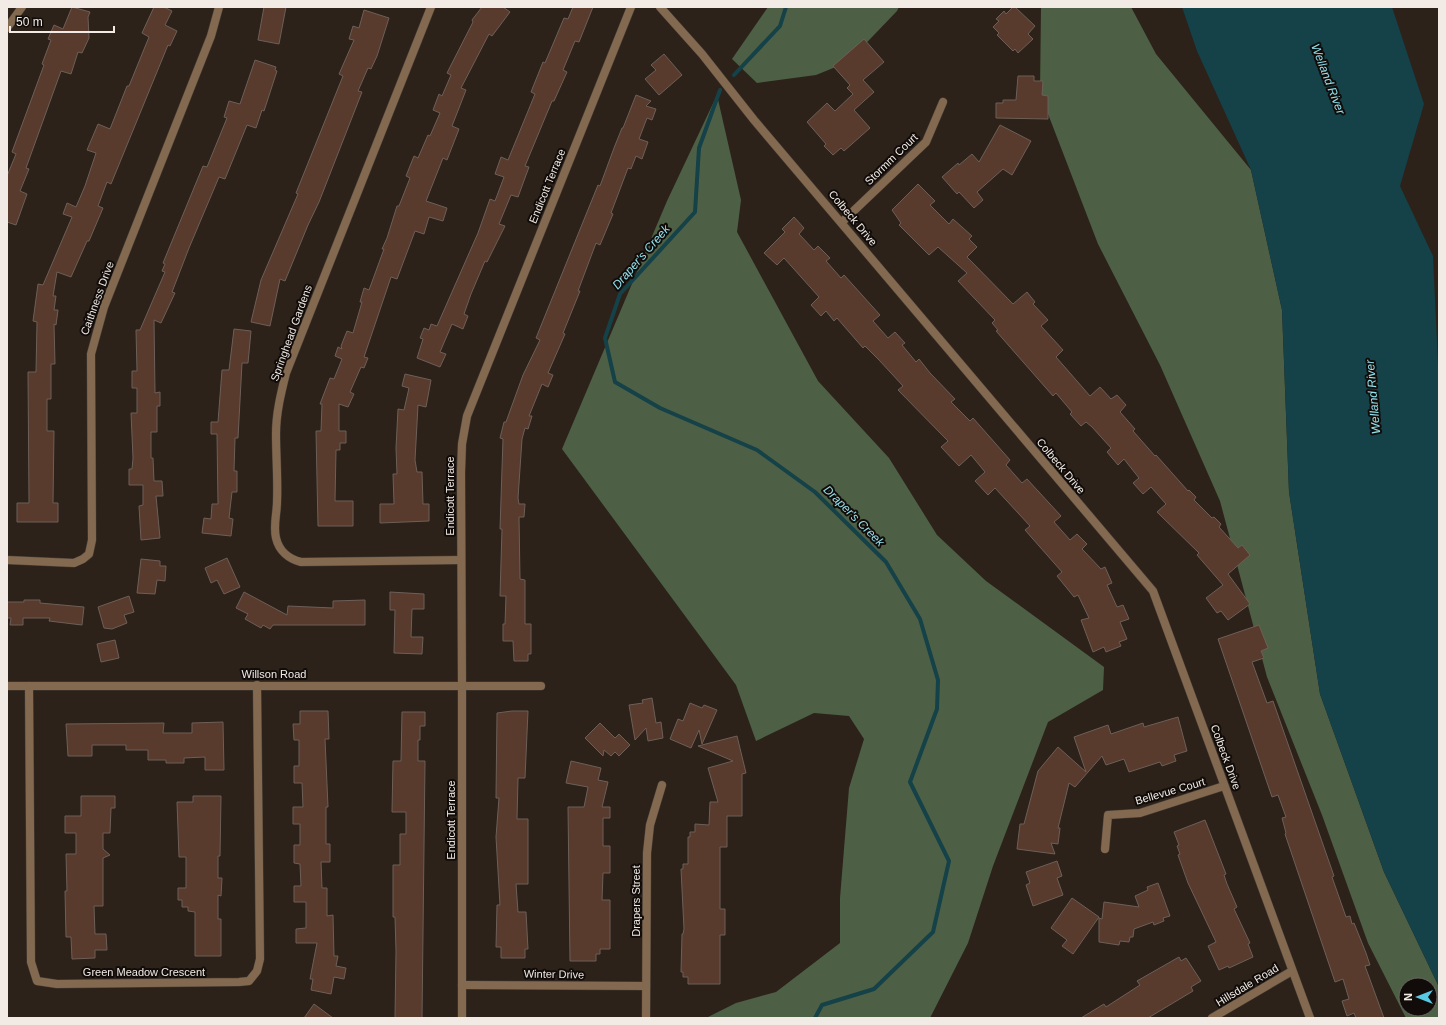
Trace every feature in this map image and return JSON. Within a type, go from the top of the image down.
[{"type":"street","points":[[7,28],[22,7]]},
{"type":"street","name":"Caithness Drive","points":[[7,560],[74,563],[83,559],[88,554],[91,547],[93,533],[91,510],[90,376],[92,342],[104,307],[212,36],[220,7]]},
{"type":"street","name":"Springhead Gardens","points":[[431,7],[286,373],[279,403],[276,432],[277,501],[275,532],[277,543],[283,552],[291,559],[301,562],[461,560]]},
{"type":"street","name":"Endicott Terrace","points":[[462,1018],[461,560],[462,451],[467,416],[631,7]]},
{"type":"street","name":"Colbeck Drive","points":[[660,7],[702,54],[754,120],[842,222],[1153,591],[1310,1018]]},
{"type":"street","name":"Stormm Court","points":[[842,222],[926,142],[943,102]]},
{"type":"street","name":"Green Meadow Crescent","points":[[29,686],[31,962],[37,981],[57,984],[249,982],[257,971],[260,959],[257,685]]},
{"type":"street","name":"Willson Road","points":[[7,686],[541,686]]},
{"type":"street","name":"Drapers Street","points":[[646,1018],[647,852],[650,825],[662,785]]},
{"type":"street","name":"Bellevue Court","points":[[1105,849],[1108,815],[1140,812],[1224,786]]},
{"type":"street","name":"Hillsdale Road","points":[[1212,1018],[1292,971]]},
{"type":"street","name":"Winter Drive","points":[[462,984],[646,986]]},
{"type":"green space","points":[[768,7],[899,7],[897,11],[848,62],[816,75],[757,83],[732,59]]},
{"type":"green space","points":[[1041,7],[1131,7],[1156,54],[1251,170],[1282,310],[1289,492],[1320,694],[1384,872],[1434,977],[1398,977],[1398,1002],[1368,943],[1322,815],[1267,677],[1220,501],[1160,365],[1098,244],[1040,93]]},
{"type":"green space","points":[[717,95],[741,200],[737,232],[818,381],[889,458],[937,535],[986,581],[1104,667],[1103,690],[1048,722],[993,866],[968,943],[930,1018],[706,1018],[736,1003],[776,992],[840,943],[840,898],[849,788],[864,739],[849,716],[814,713],[756,741],[736,685],[562,449],[667,201]]},
{"type":"green space","points":[[1438,985],[1439,1018],[1406,1018],[1438,1017]]},
{"type":"water","name":"Welland River","points":[[1182,7],[1392,7],[1424,104],[1400,186],[1433,256],[1439,386],[1439,987],[1438,977],[1434,977],[1384,872],[1320,694],[1289,492],[1282,310],[1251,170],[1197,51]]},
{"type":"building","points":[[72,7],[90,12],[88,17],[89,38],[82,53],[78,52],[71,74],[61,71],[26,168],[29,169],[20,191],[27,194],[16,225],[7,222],[7,176],[16,154],[12,152],[44,65],[42,64],[51,40],[48,39],[54,25],[63,29]]},
{"type":"building","points":[[154,7],[164,7],[172,11],[165,25],[177,31],[170,46],[168,45],[111,184],[107,182],[98,206],[103,208],[89,241],[87,241],[71,277],[57,272],[53,296],[56,296],[54,310],[58,310],[56,325],[54,324],[55,364],[51,364],[51,399],[47,399],[47,431],[54,431],[53,503],[58,503],[58,522],[17,522],[17,503],[29,503],[28,372],[36,372],[37,322],[33,321],[38,284],[43,285],[72,217],[63,214],[67,203],[76,207],[85,186],[96,153],[87,150],[98,124],[110,129],[127,86],[129,86],[149,37],[142,33]]},
{"type":"building","points":[[264,7],[286,7],[279,44],[258,40]]},
{"type":"building","points":[[482,7],[503,7],[510,12],[492,36],[489,34],[461,88],[466,90],[452,126],[459,129],[447,160],[443,158],[426,201],[447,208],[443,221],[429,217],[424,234],[415,231],[397,279],[391,277],[364,357],[368,358],[364,368],[361,367],[350,392],[354,394],[348,407],[339,404],[339,431],[346,431],[346,443],[340,443],[340,450],[336,450],[335,501],[353,501],[353,526],[318,526],[316,431],[321,431],[322,404],[320,404],[330,378],[334,379],[342,359],[335,356],[338,347],[342,349],[341,346],[347,331],[353,333],[362,302],[360,302],[364,288],[369,290],[384,249],[382,249],[397,206],[399,206],[410,178],[406,176],[414,156],[418,158],[428,135],[430,136],[440,113],[433,110],[439,94],[442,96],[451,75],[447,73],[473,22],[472,20]]},
{"type":"building","points":[[573,7],[593,7],[579,42],[575,41],[563,70],[567,72],[554,101],[552,101],[525,166],[529,167],[518,197],[511,195],[499,224],[505,226],[487,262],[485,261],[471,294],[464,314],[468,316],[463,329],[452,324],[440,352],[446,354],[440,367],[417,358],[423,339],[420,338],[424,328],[429,330],[431,324],[437,326],[478,233],[490,199],[495,201],[504,177],[495,174],[501,157],[508,160],[535,94],[531,92],[543,62],[545,63],[564,18],[568,19]]},
{"type":"building","points":[[1013,7],[1015,7],[1035,26],[1028,34],[1033,39],[1018,53],[1015,49],[1013,51],[997,35],[999,33],[993,27],[999,21],[996,19],[1004,11],[1006,14]]},
{"type":"building","points":[[364,10],[389,18],[377,56],[371,69],[368,68],[358,91],[362,92],[319,202],[285,281],[280,279],[270,326],[251,322],[261,280],[298,194],[296,193],[343,76],[339,74],[354,40],[349,39],[353,26],[359,28]]},
{"type":"building","points":[[864,39],[884,62],[863,80],[874,92],[854,110],[870,128],[844,151],[841,148],[833,155],[824,146],[826,144],[807,122],[827,103],[835,111],[853,94],[847,88],[850,85],[833,66]]},
{"type":"building","points":[[664,54],[682,75],[659,95],[645,79],[656,70],[651,65]]},
{"type":"building","points":[[255,60],[276,67],[275,70],[277,71],[264,111],[262,110],[256,128],[247,125],[225,179],[219,177],[172,292],[175,293],[161,323],[154,320],[155,393],[160,392],[160,406],[157,406],[157,432],[151,432],[151,458],[153,458],[154,481],[162,481],[163,496],[156,496],[160,538],[141,540],[139,506],[143,505],[143,485],[129,485],[129,469],[132,469],[133,458],[131,413],[137,413],[137,388],[132,388],[132,371],[137,371],[136,330],[140,330],[165,272],[162,271],[165,264],[163,263],[203,166],[207,167],[227,118],[224,117],[229,101],[240,104]]},
{"type":"building","points":[[1018,76],[1034,76],[1034,81],[1043,81],[1042,95],[1048,96],[1048,119],[996,118],[996,103],[1003,103],[1003,100],[1016,100]]},
{"type":"building","points":[[636,95],[651,101],[646,106],[656,109],[652,120],[647,118],[639,139],[648,142],[642,159],[636,156],[631,169],[628,168],[611,213],[613,214],[600,245],[596,243],[578,291],[580,291],[563,333],[565,334],[548,373],[553,375],[548,387],[542,384],[529,416],[532,416],[528,429],[525,428],[522,439],[518,498],[519,504],[525,504],[524,517],[519,517],[520,579],[525,580],[525,624],[531,624],[531,654],[528,654],[528,661],[514,661],[513,641],[503,641],[506,596],[500,596],[502,529],[500,529],[503,439],[500,438],[504,422],[506,422],[523,375],[540,340],[536,338],[598,185],[600,186]]},
{"type":"building","points":[[1000,125],[1031,141],[1012,175],[1003,169],[977,192],[983,200],[974,208],[959,192],[957,194],[942,177],[958,163],[959,165],[972,154],[979,162]]},
{"type":"building","points":[[918,184],[935,201],[930,205],[949,224],[953,219],[972,236],[969,239],[977,247],[967,257],[1013,304],[1027,292],[1035,302],[1033,304],[1048,320],[1041,326],[1063,350],[1056,357],[1090,396],[1100,387],[1111,399],[1117,395],[1126,405],[1120,412],[1135,429],[1133,431],[1188,491],[1189,490],[1196,497],[1194,500],[1212,518],[1214,517],[1221,524],[1219,527],[1238,548],[1242,545],[1250,555],[1228,574],[1250,604],[1228,620],[1221,611],[1217,613],[1206,598],[1223,585],[1197,555],[1199,553],[1157,512],[1166,504],[1151,487],[1143,494],[1133,483],[1139,478],[1124,459],[1118,465],[1107,452],[1111,448],[1092,427],[1086,422],[1081,426],[1070,414],[1072,412],[1056,393],[1053,396],[996,331],[998,330],[992,323],[995,320],[958,281],[967,273],[938,247],[929,255],[899,225],[901,223],[892,210]]},
{"type":"building","points":[[794,217],[804,228],[799,234],[814,250],[818,246],[830,258],[826,261],[841,278],[844,275],[880,315],[873,321],[888,338],[895,332],[905,343],[902,345],[916,362],[919,359],[955,399],[951,402],[970,421],[973,418],[1010,460],[1006,465],[1022,483],[1027,479],[1061,516],[1054,522],[1070,540],[1077,534],[1087,544],[1082,549],[1101,569],[1105,567],[1112,583],[1107,585],[1117,607],[1123,605],[1129,619],[1120,622],[1127,639],[1119,642],[1121,646],[1106,652],[1104,647],[1093,652],[1081,620],[1089,618],[1078,595],[1074,597],[1057,576],[1062,572],[1025,530],[1030,526],[995,488],[988,495],[975,481],[985,472],[971,455],[959,466],[941,447],[948,441],[898,390],[903,386],[865,346],[863,348],[837,318],[834,321],[826,311],[821,316],[811,305],[819,297],[784,258],[777,265],[764,253],[785,232],[782,229]]},
{"type":"building","points":[[234,329],[251,331],[248,363],[242,363],[238,438],[235,438],[234,471],[237,471],[237,492],[232,492],[229,518],[233,519],[231,536],[202,533],[204,518],[211,519],[212,504],[218,504],[217,434],[211,434],[211,422],[218,422],[222,370],[229,370]]},
{"type":"building","points":[[405,374],[431,380],[426,407],[418,405],[415,460],[417,472],[422,472],[423,504],[429,504],[429,521],[380,523],[380,504],[394,504],[393,474],[397,474],[396,448],[398,409],[404,410],[409,388],[402,386]]},
{"type":"building","points":[[227,558],[240,587],[224,594],[217,580],[211,583],[205,568]]},
{"type":"building","points":[[141,559],[160,561],[160,566],[166,566],[165,581],[157,580],[155,594],[137,593]]},
{"type":"building","points":[[244,592],[287,615],[288,606],[333,608],[333,601],[365,600],[365,625],[273,625],[270,629],[263,625],[261,628],[245,619],[248,614],[236,608]]},
{"type":"building","points":[[390,592],[424,594],[424,609],[412,609],[411,637],[423,637],[422,654],[394,653],[395,610],[390,610]]},
{"type":"building","points":[[129,596],[134,612],[124,615],[127,623],[112,629],[104,628],[98,607]]},
{"type":"building","points":[[24,600],[40,600],[40,603],[84,607],[82,625],[49,621],[50,618],[23,618],[23,625],[10,625],[11,618],[7,618],[7,602],[24,602]]},
{"type":"building","points":[[1259,625],[1268,648],[1261,651],[1264,658],[1252,662],[1267,703],[1273,701],[1334,876],[1332,877],[1346,917],[1350,916],[1352,924],[1354,923],[1366,953],[1370,965],[1365,966],[1384,1018],[1356,1018],[1354,1013],[1347,1016],[1342,1001],[1349,999],[1343,979],[1335,982],[1285,834],[1282,818],[1286,817],[1278,795],[1272,797],[1218,639]]},
{"type":"building","points":[[115,640],[119,658],[101,662],[97,644]]},
{"type":"building","points":[[652,698],[656,723],[661,722],[663,738],[648,741],[646,728],[635,740],[629,705],[643,703],[642,700]]},
{"type":"building","points":[[690,703],[702,708],[704,705],[717,710],[702,744],[699,730],[691,748],[670,739],[678,719],[683,721]]},
{"type":"building","points":[[300,711],[328,711],[329,739],[325,739],[328,807],[326,807],[326,844],[330,844],[330,862],[321,862],[322,888],[327,888],[327,916],[333,915],[334,956],[338,956],[336,966],[346,968],[344,979],[334,977],[331,994],[311,990],[313,979],[310,979],[317,943],[296,943],[296,929],[306,928],[306,902],[294,902],[294,886],[301,886],[300,864],[294,863],[294,845],[300,845],[300,824],[293,824],[293,807],[303,807],[302,783],[294,783],[294,766],[299,766],[299,740],[294,740],[293,724],[300,724]]},
{"type":"building","points":[[528,711],[525,778],[518,778],[517,819],[528,819],[528,884],[516,884],[518,912],[526,912],[528,949],[525,949],[525,958],[501,958],[501,947],[496,947],[497,905],[500,905],[496,837],[499,798],[496,798],[497,713]]},
{"type":"building","points":[[402,712],[425,712],[425,726],[420,726],[420,740],[418,740],[418,761],[425,761],[422,1018],[395,1018],[396,951],[395,917],[393,917],[393,865],[400,865],[400,834],[406,834],[406,812],[392,812],[393,761],[401,761]]},
{"type":"building","points":[[1178,717],[1187,751],[1174,755],[1176,761],[1162,766],[1160,762],[1129,772],[1124,759],[1106,765],[1102,756],[1075,787],[1069,783],[1058,828],[1060,828],[1058,844],[1051,843],[1055,854],[1017,849],[1020,824],[1024,824],[1038,771],[1058,747],[1086,772],[1074,737],[1108,725],[1111,734],[1143,723],[1144,727]]},
{"type":"building","points":[[223,722],[224,770],[205,770],[205,757],[184,758],[184,763],[166,763],[166,760],[148,760],[148,750],[126,750],[126,745],[92,745],[92,756],[68,756],[66,724],[164,723],[163,733],[192,733],[192,723]]},
{"type":"building","points":[[600,723],[615,738],[619,734],[630,745],[619,756],[615,752],[611,756],[604,750],[603,756],[585,738]]},
{"type":"building","points":[[737,736],[746,773],[742,774],[742,816],[727,816],[727,847],[720,847],[720,909],[725,909],[725,935],[720,935],[720,984],[688,984],[688,977],[683,977],[683,972],[681,972],[682,934],[684,929],[681,869],[683,869],[683,864],[688,864],[688,837],[690,837],[690,832],[695,832],[695,824],[709,825],[710,802],[718,802],[708,768],[733,761],[698,746]]},
{"type":"building","points":[[571,761],[601,768],[598,780],[608,782],[602,807],[610,807],[610,818],[603,818],[603,846],[610,846],[610,873],[603,873],[602,900],[610,900],[610,949],[600,949],[600,954],[596,954],[596,961],[570,961],[568,807],[584,807],[588,787],[566,783]]},
{"type":"building","points":[[81,796],[115,796],[115,808],[111,808],[110,833],[103,833],[103,849],[110,855],[103,858],[103,906],[94,906],[95,934],[106,934],[107,950],[95,950],[95,958],[72,959],[71,937],[66,937],[66,854],[76,854],[76,833],[65,833],[65,816],[81,816]]},
{"type":"building","points":[[193,796],[221,796],[218,878],[222,878],[221,896],[218,895],[218,919],[221,919],[221,956],[195,956],[195,912],[188,911],[188,907],[182,907],[182,900],[178,900],[178,888],[186,888],[186,857],[179,857],[177,802],[193,802]]},
{"type":"building","points":[[1205,820],[1226,874],[1224,875],[1227,884],[1237,907],[1234,909],[1250,943],[1248,944],[1253,957],[1229,968],[1228,966],[1219,970],[1208,946],[1216,942],[1188,883],[1178,855],[1180,854],[1177,846],[1179,845],[1174,832]]},
{"type":"building","points":[[1057,861],[1062,876],[1057,878],[1063,895],[1033,906],[1026,885],[1030,883],[1026,872]]},
{"type":"building","points":[[1158,883],[1170,916],[1163,918],[1164,921],[1154,925],[1153,922],[1134,929],[1133,937],[1130,937],[1129,942],[1120,941],[1119,945],[1099,942],[1099,918],[1102,919],[1104,902],[1139,907],[1135,896],[1148,890],[1147,887]]},
{"type":"building","points":[[1072,898],[1099,917],[1073,954],[1062,946],[1067,940],[1051,928]]},
{"type":"building","points":[[1179,957],[1181,961],[1186,958],[1201,981],[1191,987],[1193,991],[1148,1018],[1081,1018],[1104,1004],[1106,1007],[1140,985],[1137,981]]},
{"type":"building","points":[[314,1004],[333,1018],[304,1018]]},
{"type":"waterway","name":"Draper's Creek","points":[[734,75],[780,26],[786,7]]},
{"type":"waterway","name":"Draper's Creek","points":[[720,90],[699,148],[695,212],[620,294],[605,338],[615,382],[660,408],[757,450],[815,492],[886,562],[920,619],[938,680],[937,709],[910,782],[949,861],[933,932],[874,989],[822,1005],[815,1018]]}]
